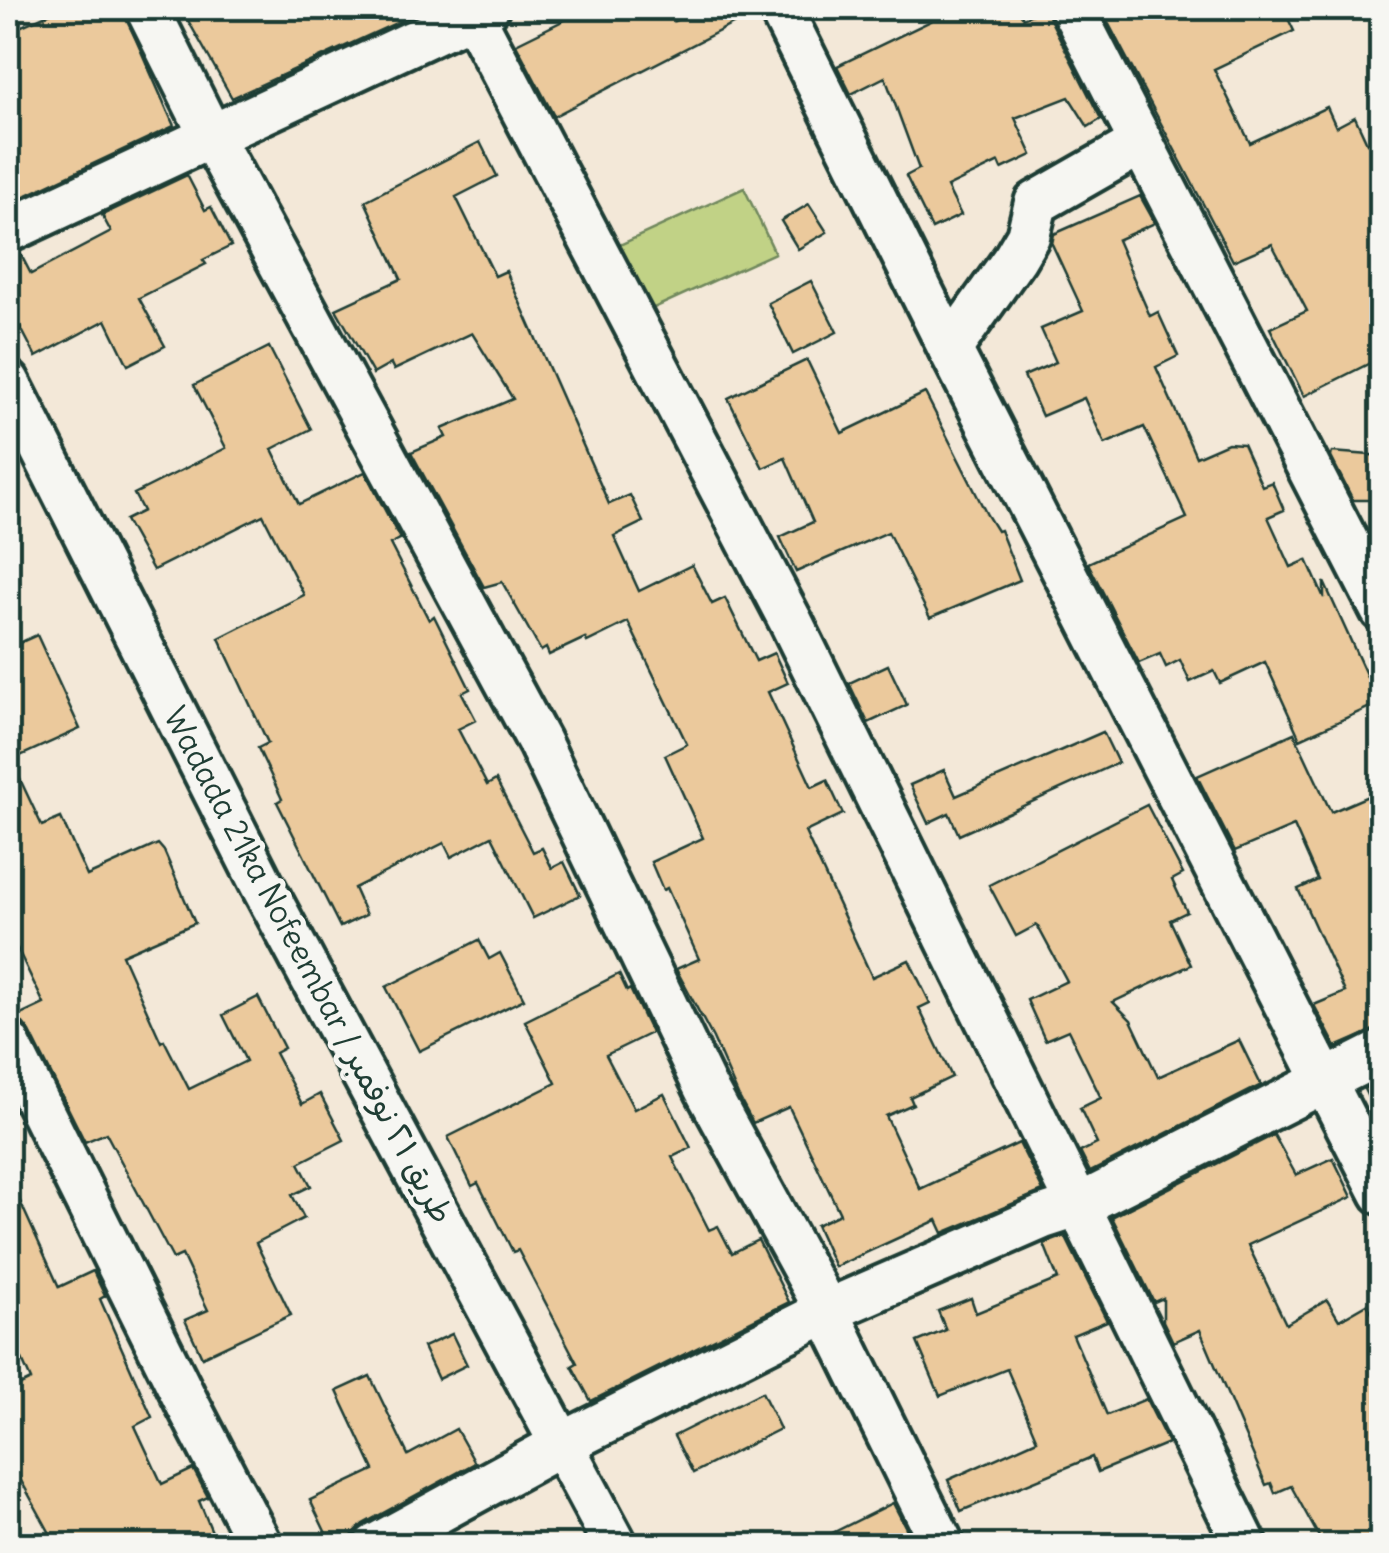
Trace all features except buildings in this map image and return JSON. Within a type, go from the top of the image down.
[{"type":"street","points":[[147,8],[210,134],[539,742],[706,1090],[827,1310],[943,1546]]},
{"type":"street","points":[[780,8],[1382,1193]]},
{"type":"street","points":[[1072,8],[1382,610]]},
{"type":"street","points":[[8,230],[476,10],[791,622],[1246,1546]]},
{"type":"street","points":[[950,349],[1028,236],[1036,203],[1142,143]]},
{"type":"street","name":"Wadada 21ka Nofeembar / طريق ٢١ نوفمبر","points":[[8,382],[270,900],[616,1546]]},
{"type":"street","points":[[8,1042],[261,1546]]},
{"type":"street","points":[[374,1546],[562,1444],[827,1310],[1043,1217],[1080,1205],[1382,1052]]},
{"type":"green space","points":[[744,188],[775,253],[645,312],[615,247]]}]
